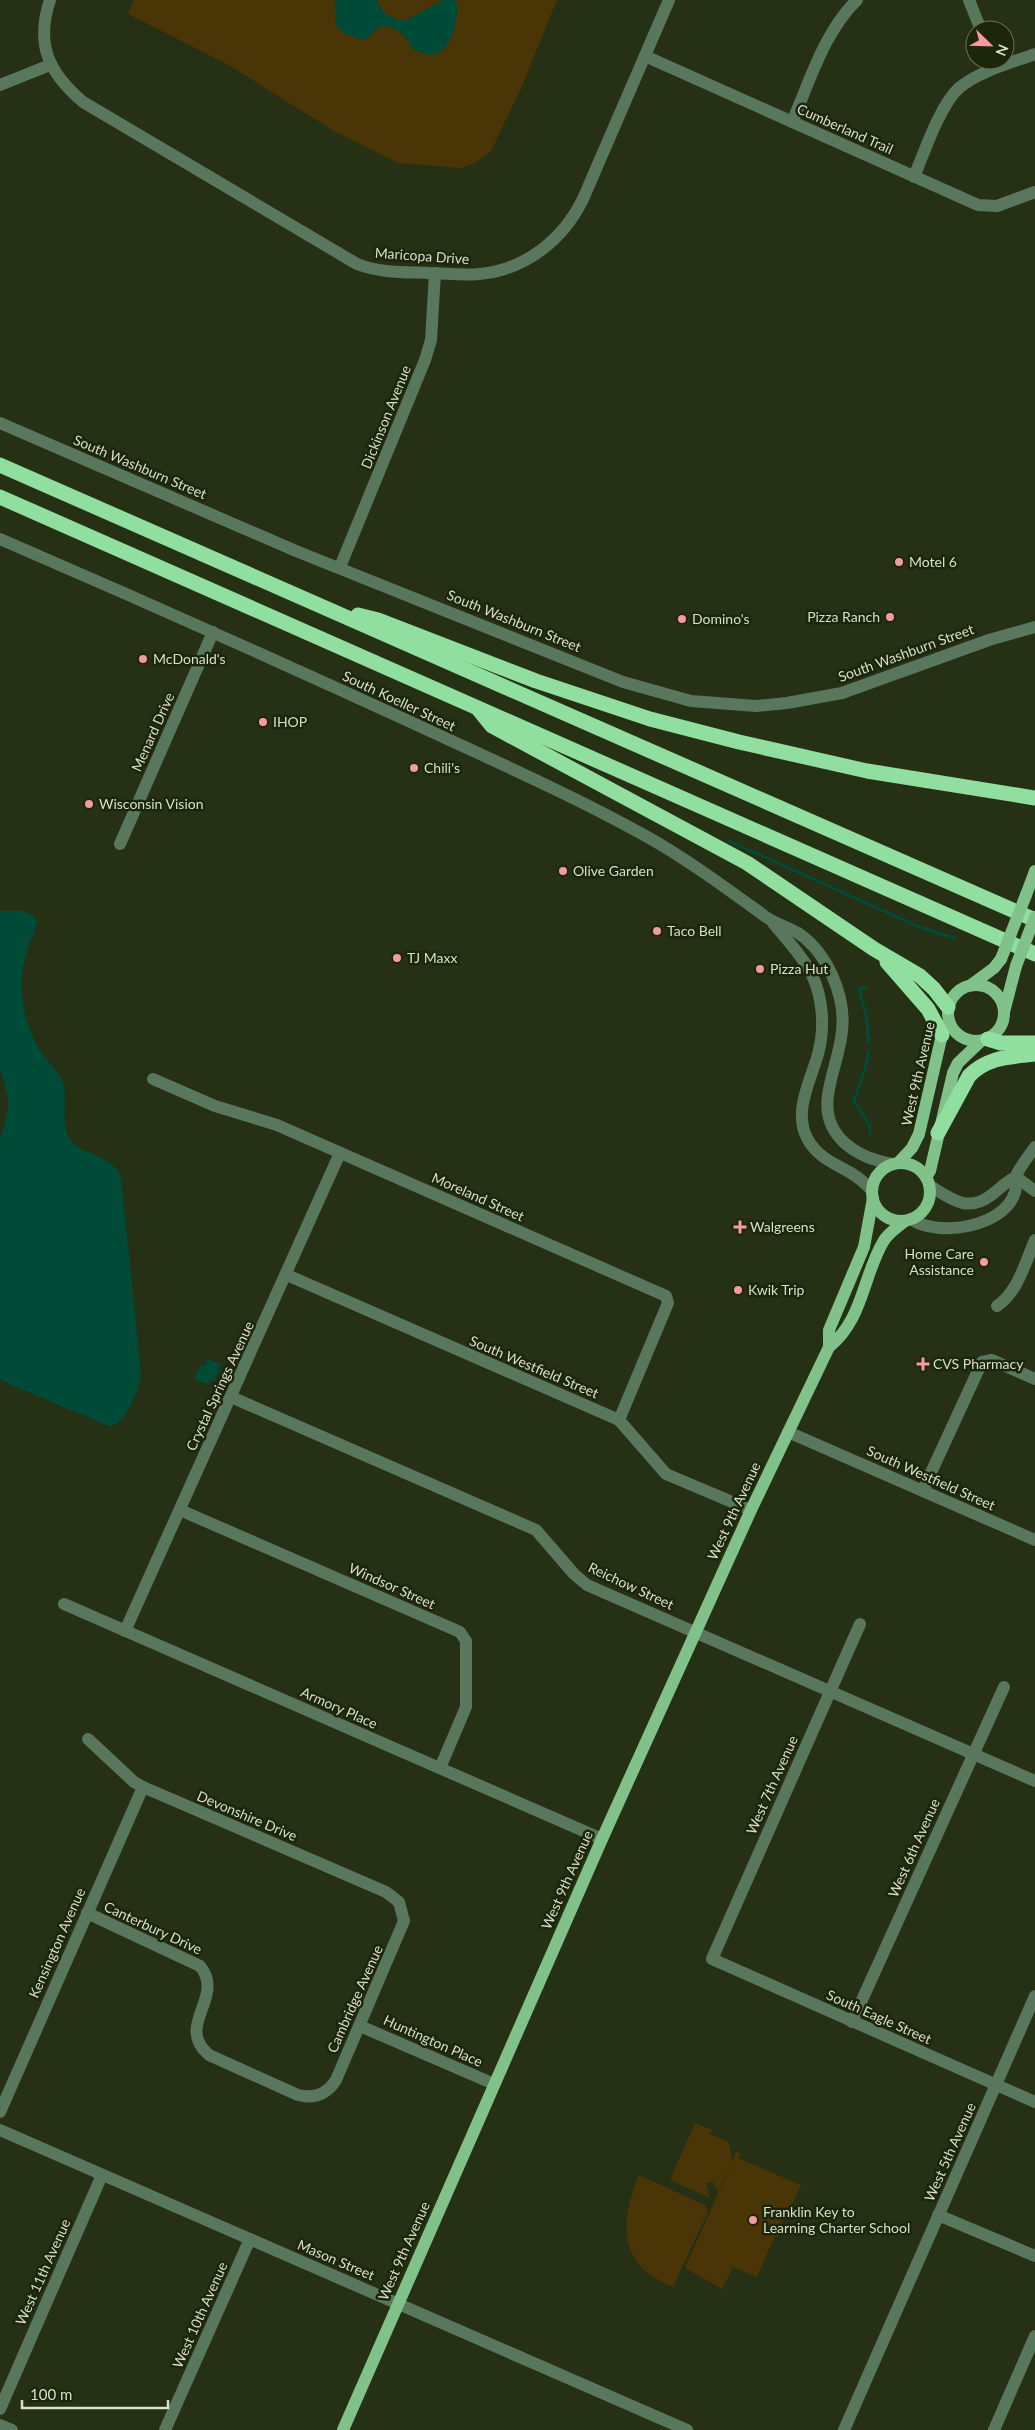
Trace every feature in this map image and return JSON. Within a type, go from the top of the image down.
[{"type":"highway","points":[[0,465],[1035,919]]},
{"type":"highway","points":[[0,497],[1035,954]]},
{"type":"highway","points":[[326,608],[378,620],[536,681],[650,719],[867,771],[1035,798]]},
{"type":"highway","points":[[476,707],[492,726],[747,863],[874,949],[920,976],[934,989],[948,1012]]},
{"type":"highway","points":[[874,949],[928,1009],[942,1035]]},
{"type":"highway","points":[[984,1040],[1001,1043],[1035,1043]]},
{"type":"highway","points":[[938,1133],[969,1076],[975,1069],[999,1058],[1035,1054]]},
{"type":"main road","points":[[984,1040],[962,1039],[950,1025],[948,1012],[956,993],[971,985],[994,968],[1001,959],[1035,870]]},
{"type":"main road","points":[[928,1182],[915,1166],[896,1163],[878,1174],[872,1194],[877,1208],[884,1216],[894,1220],[908,1220],[926,1206],[930,1196],[928,1182],[938,1133],[958,1063],[1000,1028],[1016,966],[1035,919]]},
{"type":"main road","points":[[971,985],[979,985],[993,991],[1002,1004],[1004,1012]]},
{"type":"main road","name":"West 9th Avenue","points":[[896,1163],[912,1148],[919,1134],[948,1012]]},
{"type":"main road","name":"West 9th Avenue","points":[[343,2430],[602,1839],[751,1510],[829,1347],[829,1330],[864,1247],[872,1194]]},
{"type":"main road","name":"West 9th Avenue","points":[[829,1347],[843,1336],[860,1301],[883,1241],[908,1220]]},
{"type":"street","name":"Maricopa Drive","points":[[50,0],[44,26],[44,43],[50,65],[70,91],[83,102],[357,264],[384,272],[469,275],[502,270],[532,256],[558,236],[572,218],[583,199],[669,0]]},
{"type":"street","points":[[792,122],[831,34],[844,14],[857,0]]},
{"type":"street","points":[[969,0],[977,20]]},
{"type":"street","points":[[1015,59],[1035,54]]},
{"type":"street","name":"Cumberland Trail","points":[[645,56],[968,201],[988,206],[1007,204],[1035,192]]},
{"type":"street","points":[[0,84],[50,65]]},
{"type":"street","points":[[914,177],[945,106],[953,94],[986,70]]},
{"type":"street","name":"Dickinson Avenue","points":[[340,566],[425,360],[431,340],[434,273]]},
{"type":"street","name":"South Washburn Street","points":[[0,422],[296,551],[340,566],[623,682],[691,701],[756,706],[787,703],[842,693],[997,637],[1035,627]]},
{"type":"street","name":"South Koeller Street","points":[[0,539],[213,632],[602,812],[684,859],[770,919],[798,933],[809,943],[833,978],[840,1003],[843,1026],[828,1094],[829,1111],[834,1128],[852,1151],[865,1158],[896,1163]]},
{"type":"street","name":"Menard Drive","points":[[120,844],[213,632]]},
{"type":"street","name":"South Koeller Street","points":[[770,919],[805,963],[812,976],[821,1007],[822,1035],[819,1052],[802,1107],[802,1119],[807,1138],[823,1158],[855,1176],[872,1194]]},
{"type":"street","name":"Moreland Street","points":[[153,1079],[215,1106],[264,1121],[340,1153],[666,1296],[668,1303],[619,1420]]},
{"type":"street","points":[[928,1182],[948,1199],[969,1204],[988,1197],[1004,1183],[1016,1177],[1035,1147]]},
{"type":"street","name":"Crystal Springs Avenue","points":[[125,1631],[287,1275],[340,1153]]},
{"type":"street","points":[[1016,1177],[1035,1191]]},
{"type":"street","points":[[908,1220],[918,1224],[947,1228],[969,1226],[984,1221],[1001,1210],[1016,1192],[1016,1177]]},
{"type":"street","points":[[997,1306],[1006,1300],[1013,1290],[1035,1240]]},
{"type":"street","name":"South Westfield Street","points":[[287,1275],[619,1420],[666,1474],[751,1510]]},
{"type":"street","points":[[922,1490],[980,1364],[986,1360],[992,1360],[1035,1379]]},
{"type":"street","name":"Reichow Street","points":[[231,1397],[536,1530],[574,1574],[587,1585],[1035,1781]]},
{"type":"street","name":"South Westfield Street","points":[[788,1432],[1035,1540]]},
{"type":"street","name":"Windsor Street","points":[[180,1510],[460,1632],[466,1641],[466,1707],[440,1768]]},
{"type":"street","name":"Armory Place","points":[[64,1604],[602,1839]]},
{"type":"street","name":"West 7th Avenue","points":[[712,1959],[860,1624]]},
{"type":"street","name":"West 6th Avenue","points":[[852,2022],[1004,1687]]},
{"type":"street","name":"Devonshire Drive","points":[[88,1738],[134,1782],[143,1787],[386,1892],[393,1896],[402,1908]]},
{"type":"street","name":"Kensington Avenue","points":[[0,2112],[143,1787]]},
{"type":"street","name":"Cambridge Avenue","points":[[319,2095],[326,2092],[336,2080],[360,2026],[403,1929],[402,1908]]},
{"type":"street","name":"Canterbury Drive","points":[[87,1913],[200,1966],[208,1979],[209,1986],[197,2022],[196,2037],[199,2044],[209,2055],[298,2095],[312,2097],[319,2095]]},
{"type":"street","name":"South Eagle Street","points":[[712,1959],[1035,2102]]},
{"type":"street","name":"West 5th Avenue","points":[[844,2430],[1035,1996]]},
{"type":"street","name":"Huntington Place","points":[[360,2026],[494,2084]]},
{"type":"street","name":"Mason Street","points":[[0,2130],[687,2430]]},
{"type":"street","name":"West 11th Avenue","points":[[0,2409],[102,2175]]},
{"type":"street","points":[[938,2215],[1035,2256]]},
{"type":"street","name":"West 10th Avenue","points":[[165,2430],[250,2240]]},
{"type":"street","points":[[994,2430],[1035,2336]]},
{"type":"street","points":[[0,2425],[12,2430]]},
{"type":"shaded area","points":[[134,0],[557,0],[522,86],[491,151],[475,163],[461,168],[398,163],[334,131],[227,64],[128,14]]},
{"type":"shaded area","points":[[335,0],[377,0],[384,12],[401,20],[406,20],[443,0],[455,0],[458,10],[448,44],[443,50],[430,55],[412,48],[407,39],[393,28],[383,26],[378,28],[363,40],[345,34],[336,26]]},
{"type":"shaded area","points":[[0,911],[24,911],[36,918],[36,926],[24,963],[22,976],[23,1001],[33,1037],[45,1058],[59,1073],[63,1083],[67,1133],[75,1145],[103,1158],[116,1168],[121,1176],[141,1373],[138,1388],[127,1412],[122,1419],[110,1427],[0,1380],[0,1139],[6,1120],[8,1104],[0,1070]]},
{"type":"shaded area","points":[[208,1359],[221,1364],[214,1381],[210,1380],[208,1385],[194,1379],[201,1364],[205,1365]]},
{"type":"shaded area","points":[[695,2123],[712,2130],[710,2134],[729,2142],[732,2162],[718,2192],[713,2182],[706,2183],[710,2198],[670,2180]]},
{"type":"shaded area","points":[[737,2151],[740,2153],[738,2158],[801,2185],[787,2215],[785,2215],[781,2222],[784,2224],[778,2237],[775,2236],[757,2277],[733,2267],[722,2289],[685,2268]]},
{"type":"shaded area","points":[[639,2175],[705,2205],[708,2212],[673,2287],[655,2278],[642,2267],[633,2255],[628,2241],[626,2226],[628,2210]]},
{"type":"waterway","points":[[729,841],[919,927],[954,938]]},
{"type":"waterway","points":[[866,987],[859,990],[866,1014],[869,1042]]},
{"type":"waterway","points":[[869,1051],[854,1101],[870,1126],[870,1133]]},
{"type":"place","name":"Motel 6","points":[[899,562]]},
{"type":"place","name":"Pizza Ranch","points":[[890,617]]},
{"type":"place","name":"Domino's","points":[[682,619]]},
{"type":"place","name":"McDonald's","points":[[143,659]]},
{"type":"place","name":"IHOP","points":[[263,722]]},
{"type":"place","name":"Chili's","points":[[414,768]]},
{"type":"place","name":"Wisconsin Vision","points":[[89,804]]},
{"type":"place","name":"Olive Garden","points":[[563,871]]},
{"type":"place","name":"Taco Bell","points":[[657,931]]},
{"type":"place","name":"TJ Maxx","points":[[397,958]]},
{"type":"place","name":"Pizza Hut","points":[[760,969]]},
{"type":"place","name":"Walgreens","points":[[740,1227]]},
{"type":"place","name":"Home Care Assistance","points":[[984,1262]]},
{"type":"place","name":"Kwik Trip","points":[[738,1290]]},
{"type":"place","name":"CVS Pharmacy","points":[[923,1364]]},
{"type":"place","name":"Franklin Key to Learning Charter School","points":[[753,2220]]}]
